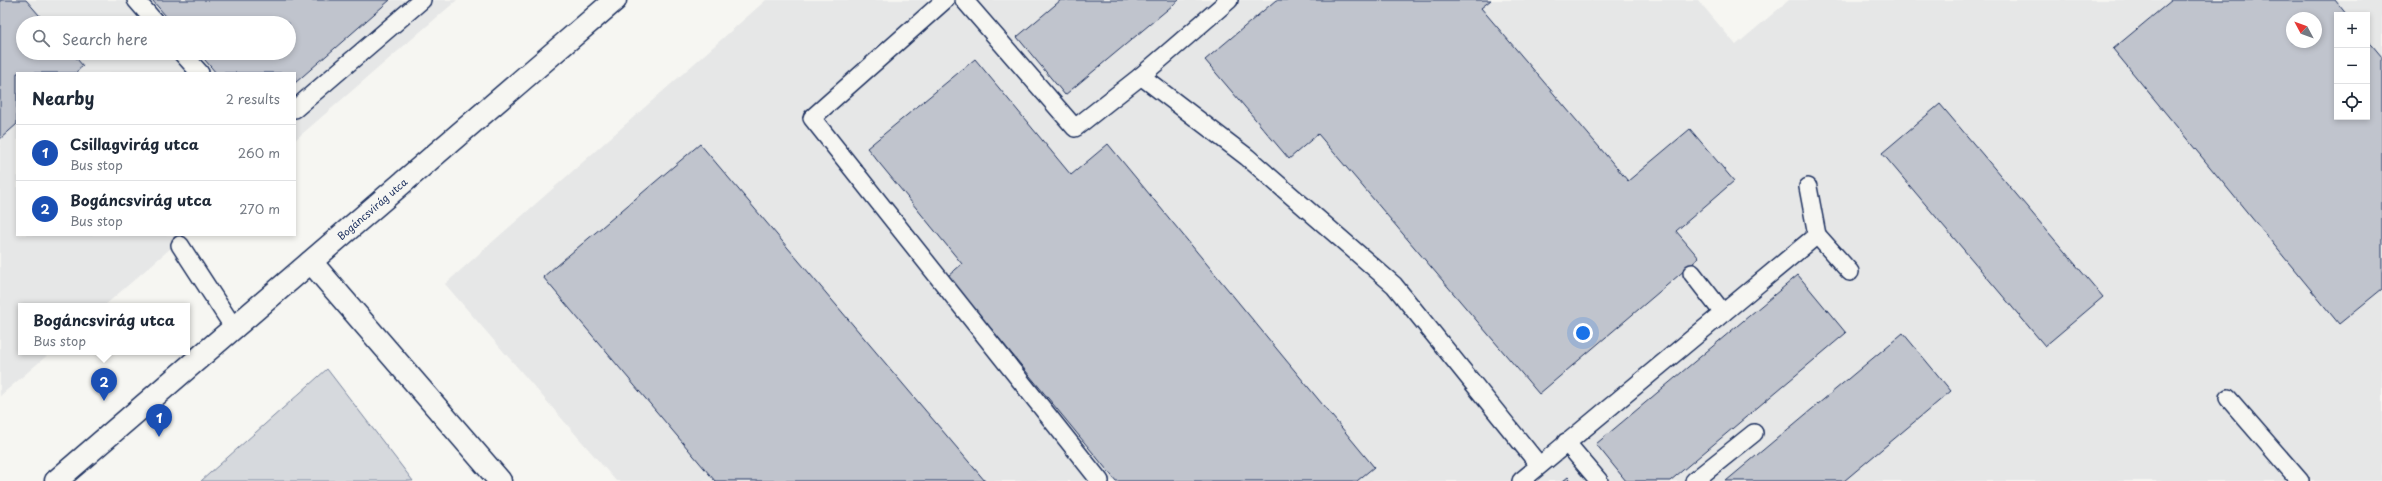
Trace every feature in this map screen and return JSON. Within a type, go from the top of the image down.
[{"type":"street","name":"Bogáncsvirág utca","points":[[56,481],[615,0]]},
{"type":"street","points":[[311,262],[500,481]]},
{"type":"lane","points":[[136,0],[150,16]]},
{"type":"lane","points":[[296,108],[422,0]]},
{"type":"lane","points":[[945,0],[812,118],[1100,481]]},
{"type":"lane","points":[[964,0],[1075,128],[1141,76],[1229,0]]},
{"type":"lane","points":[[188,60],[199,72]]},
{"type":"lane","points":[[1141,76],[1247,157],[1394,285],[1539,465]]},
{"type":"lane","points":[[1808,187],[1817,235],[1850,272]]},
{"type":"lane","points":[[1521,481],[1566,442],[1817,235]]},
{"type":"lane","points":[[180,245],[234,328]]},
{"type":"lane","points":[[1692,273],[1723,313]]},
{"type":"lane","points":[[2228,398],[2300,481]]},
{"type":"lane","points":[[1694,481],[1754,433]]},
{"type":"lane","points":[[1566,442],[1599,481]]},
{"type":"shaded area","points":[[0,0],[457,0],[296,139],[296,72],[16,72],[16,236],[185,236],[107,303],[18,303],[18,355],[48,355],[0,396]]},
{"type":"shaded area","points":[[766,0],[1698,0],[1736,45],[1789,0],[2382,0],[2382,481],[616,481],[445,284]]},
{"type":"shaded area","points":[[327,369],[413,481],[201,481]]},
{"type":"building","points":[[0,0],[26,0],[40,16],[16,16],[16,60],[78,60],[83,66],[76,72],[16,72],[16,125],[0,139]]},
{"type":"building","points":[[152,0],[390,0],[296,82],[296,72],[215,72],[205,60],[296,60],[296,16],[166,16]]},
{"type":"building","points":[[1061,0],[1179,0],[1065,95],[1017,37]]},
{"type":"building","points":[[1276,0],[1491,0],[1481,8],[1628,181],[1690,129],[1734,181],[1676,231],[1699,258],[1539,394],[1318,134],[1289,159],[1205,60]]},
{"type":"building","points":[[2172,0],[2335,0],[2345,12],[2334,12],[2334,120],[2370,120],[2370,43],[2382,57],[2382,289],[2339,324],[2113,49]]},
{"type":"building","points":[[975,59],[1071,175],[1108,144],[1374,467],[1357,481],[1116,481],[948,276],[962,264],[867,148]]},
{"type":"building","points":[[1940,104],[2103,297],[2045,346],[1882,153]]},
{"type":"building","points":[[700,144],[985,481],[715,481],[543,277]]},
{"type":"building","points":[[1798,275],[1846,333],[1670,481],[1626,481],[1596,444]]},
{"type":"building","points":[[1903,333],[1951,391],[1844,481],[1726,481]]},
{"type":"building","points":[[1568,477],[1572,481],[1563,481]]},
{"type":"place","name":"Bogáncsvirág utca","points":[[104,401]]},
{"type":"place","name":"Csillagvirág utca","points":[[159,437]]}]
